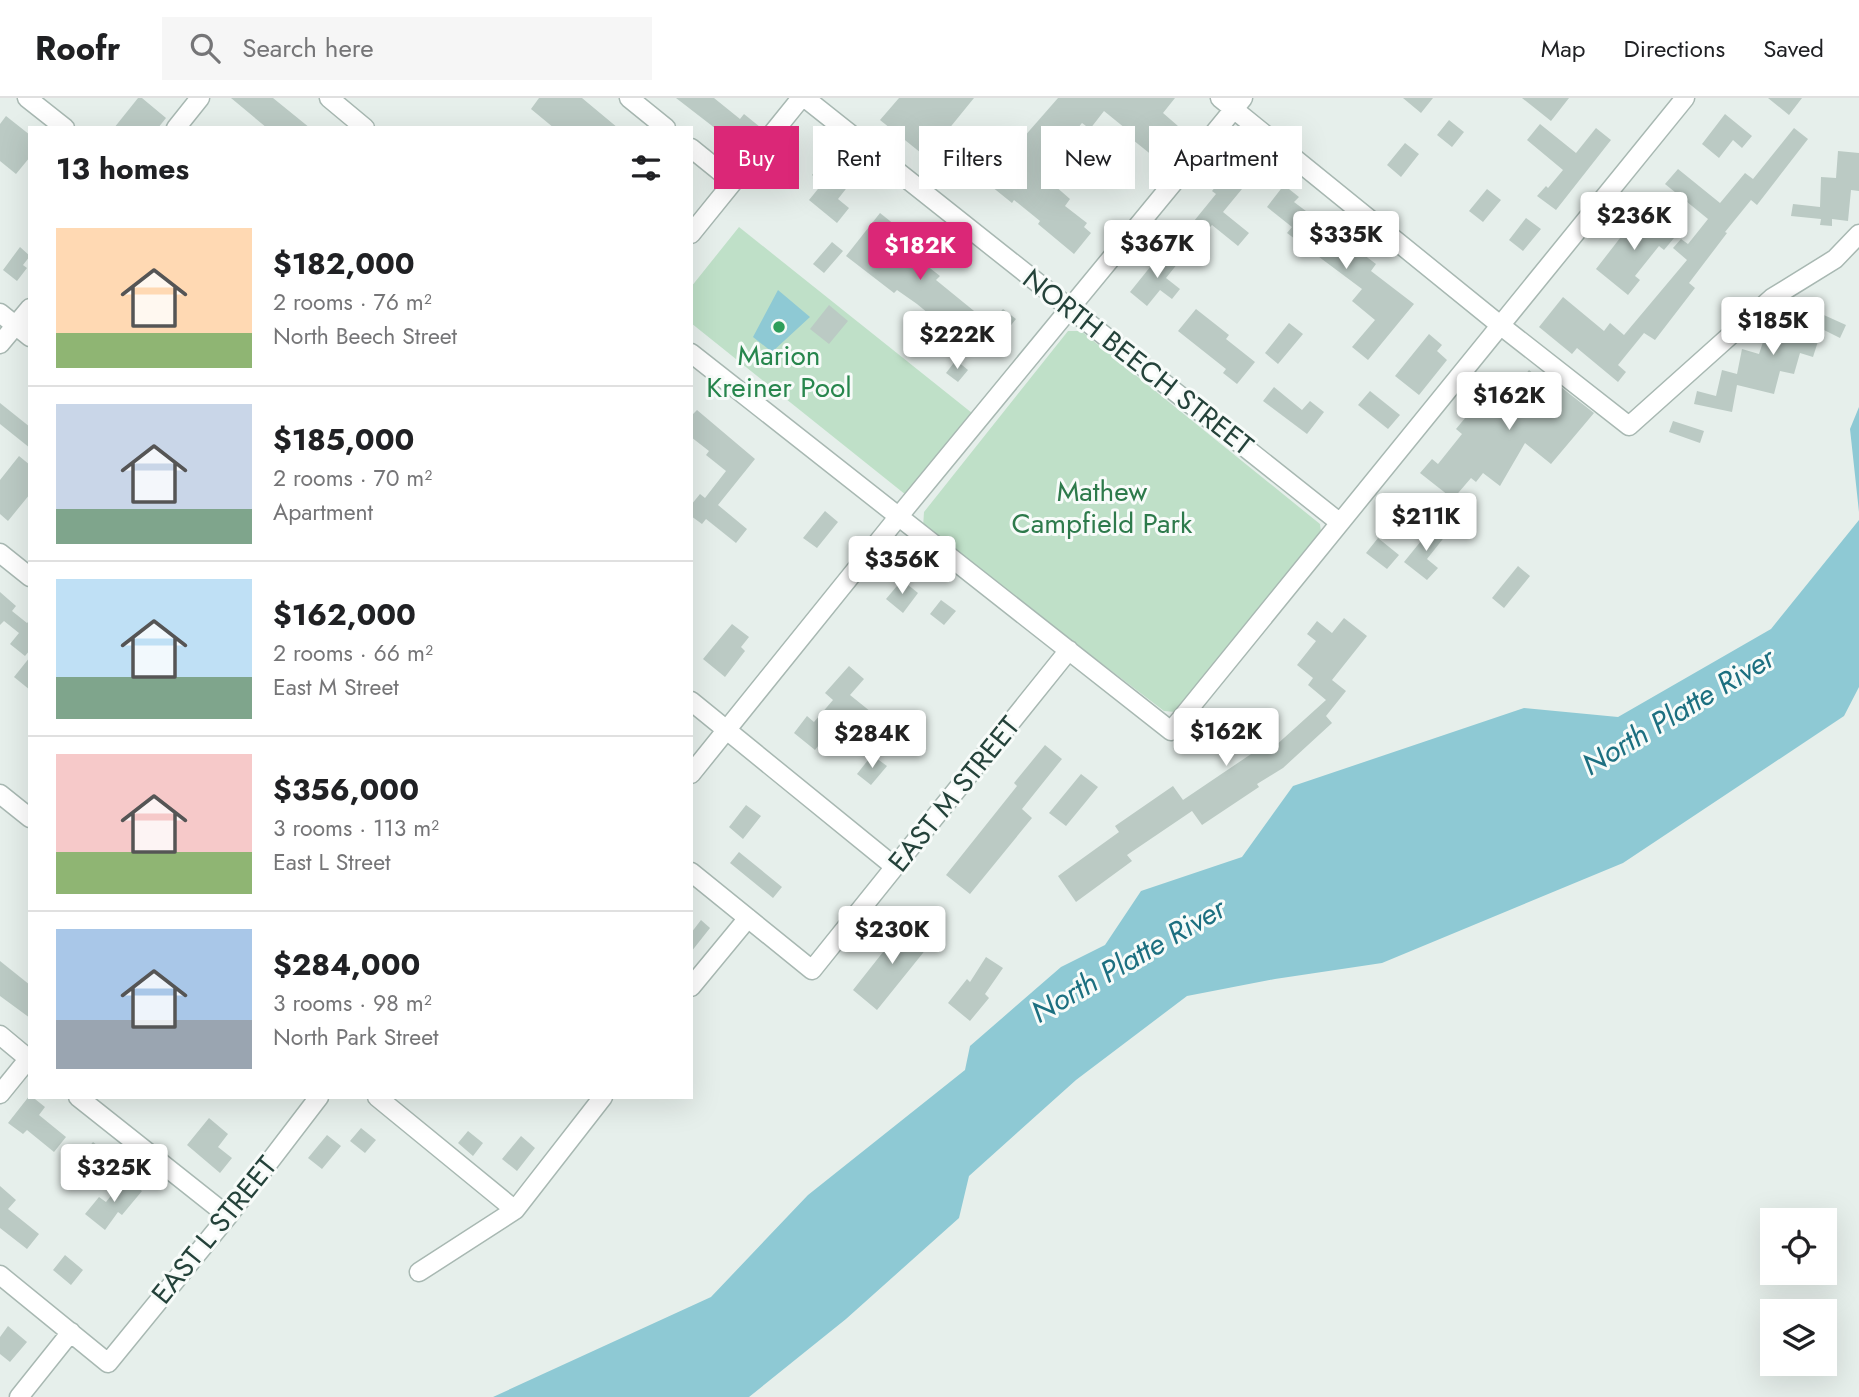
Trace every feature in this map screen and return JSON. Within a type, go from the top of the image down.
[{"type":"street","points":[[27,98],[62,126]]},
{"type":"street","points":[[178,126],[200,98]]},
{"type":"street","points":[[329,98],[363,126]]},
{"type":"street","points":[[629,98],[664,126]]},
{"type":"street","points":[[780,126],[803,98]]},
{"type":"street","name":"NORTH BEECH STREET","points":[[803,98],[1339,522]]},
{"type":"street","points":[[693,355],[1171,731],[1500,325],[1675,101]]},
{"type":"street","points":[[693,771],[1069,308],[1232,102],[1500,325],[1629,426],[1772,298],[1835,260],[1859,234]]},
{"type":"street","points":[[693,150],[714,167]]},
{"type":"street","points":[[693,232],[727,189]]},
{"type":"street","points":[[0,344],[28,310]]},
{"type":"street","points":[[0,313],[28,335]]},
{"type":"street","points":[[0,553],[28,575]]},
{"type":"street","name":"EAST M STREET","points":[[748,918],[812,970],[1069,650]]},
{"type":"street","points":[[693,703],[895,867]]},
{"type":"street","points":[[0,794],[28,816]]},
{"type":"street","points":[[693,874],[748,918],[693,986]]},
{"type":"street","points":[[0,1035],[28,1058]]},
{"type":"street","points":[[0,1094],[28,1060]]},
{"type":"street","points":[[81,1099],[228,1216]]},
{"type":"street","name":"EAST L STREET","points":[[71,1332],[108,1363],[228,1216],[317,1099]]},
{"type":"street","points":[[379,1099],[515,1210]]},
{"type":"street","points":[[419,1272],[515,1210],[601,1099]]},
{"type":"street","points":[[0,1275],[71,1332],[19,1397]]},
{"type":"green space","name":"Marion Kreiner Pool","points":[[739,227],[972,413],[906,495],[693,325],[693,284]]},
{"type":"green space","name":"Mathew Campfield Park","points":[[1068,331],[1081,331],[1320,524],[1321,532],[1175,712],[1164,711],[923,527],[924,512]]},
{"type":"water","name":"Marion Kreiner Pool","points":[[778,290],[810,317],[772,352],[753,337]]},
{"type":"water","points":[[1859,407],[1859,512],[1850,429]]},
{"type":"water","name":"North Platte River","points":[[1859,520],[1859,687],[1844,716],[1623,863],[1382,963],[1187,996],[1076,1080],[969,1176],[959,1218],[846,1319],[749,1397],[493,1397],[711,1297],[808,1195],[965,1070],[970,1046],[1061,967],[1105,945],[1141,891],[1242,857],[1293,786],[1524,708],[1618,717],[1771,629]]},
{"type":"building","points":[[138,98],[142,98],[166,118],[160,126],[116,126]]},
{"type":"building","points":[[231,98],[273,98],[308,126],[265,126]]},
{"type":"building","points":[[539,98],[582,98],[616,126],[552,126],[531,109]]},
{"type":"building","points":[[676,98],[714,98],[740,119],[744,114],[759,126],[714,127]]},
{"type":"building","points":[[899,98],[974,98],[951,126],[919,126],[919,151],[905,140],[905,126],[887,126],[880,120]]},
{"type":"building","points":[[1058,98],[1175,98],[1163,113],[1178,126],[1149,126],[1149,153],[1135,142],[1135,126],[1122,126],[1104,111],[1092,126],[1082,123],[1080,126],[1041,126],[1041,189],[1059,189],[1070,199],[1065,206],[1087,223],[1084,227],[1091,233],[1074,254],[1038,224],[1040,221],[1014,200],[1012,203],[995,189],[1027,189],[1027,134]]},
{"type":"building","points":[[1403,98],[1433,98],[1421,113]]},
{"type":"building","points":[[1522,98],[1569,98],[1551,121]]},
{"type":"building","points":[[1768,98],[1802,98],[1789,115]]},
{"type":"building","points":[[1725,114],[1752,136],[1742,148],[1733,140],[1719,158],[1702,144]]},
{"type":"building","points":[[6,116],[28,133],[28,159],[16,174],[0,161],[0,124]]},
{"type":"building","points":[[1449,120],[1464,132],[1452,147],[1437,135]]},
{"type":"building","points":[[1540,124],[1576,153],[1596,128],[1611,140],[1556,210],[1537,196],[1546,186],[1548,188],[1563,170],[1527,140]]},
{"type":"building","points":[[1794,128],[1808,139],[1757,205],[1751,200],[1725,232],[1727,233],[1689,283],[1695,288],[1655,340],[1644,333],[1618,365],[1626,372],[1618,382],[1577,348],[1572,354],[1539,327],[1563,297],[1604,331],[1610,323],[1624,335],[1687,260],[1673,248],[1681,239],[1688,244],[1708,219],[1665,184],[1678,169],[1720,203],[1745,173],[1753,179]]},
{"type":"building","points":[[1405,143],[1419,154],[1401,177],[1387,165]]},
{"type":"building","points":[[1838,151],[1859,153],[1859,191],[1851,190],[1848,221],[1832,219],[1832,226],[1820,225],[1821,219],[1791,216],[1793,204],[1820,207],[1821,177],[1836,178]]},
{"type":"building","points":[[818,189],[846,189],[838,199],[849,208],[837,223],[809,200]]},
{"type":"building","points":[[1242,189],[1223,212],[1249,233],[1238,246],[1212,225],[1206,231],[1194,221],[1216,194],[1212,191]]},
{"type":"building","points":[[1281,189],[1289,189],[1299,197],[1294,202],[1376,264],[1371,271],[1414,304],[1368,360],[1352,347],[1375,320],[1352,301],[1362,289],[1287,233],[1292,227],[1267,207]]},
{"type":"building","points":[[1487,189],[1501,200],[1483,222],[1469,211]]},
{"type":"building","points":[[1641,211],[1674,238],[1664,250],[1659,246],[1635,276],[1640,280],[1628,295],[1596,269]]},
{"type":"building","points":[[880,213],[910,237],[907,240],[926,254],[921,261],[940,276],[936,280],[990,324],[1003,309],[1016,319],[991,350],[964,328],[957,337],[917,304],[897,290],[894,293],[846,256]]},
{"type":"building","points":[[1526,218],[1541,229],[1523,251],[1509,240]]},
{"type":"building","points":[[832,242],[843,251],[824,273],[813,264]]},
{"type":"building","points":[[20,247],[28,254],[23,265],[27,268],[17,281],[3,270]]},
{"type":"building","points":[[1163,251],[1178,263],[1166,278],[1180,289],[1172,299],[1160,290],[1147,306],[1130,292]]},
{"type":"building","points":[[1795,302],[1846,325],[1840,338],[1822,329],[1813,357],[1800,353],[1794,374],[1780,371],[1774,394],[1737,385],[1732,412],[1694,404],[1697,391],[1716,396],[1722,370],[1737,374],[1742,349],[1759,354],[1767,330],[1780,334]]},
{"type":"building","points":[[829,305],[848,321],[829,344],[810,329]]},
{"type":"building","points":[[1196,309],[1229,335],[1226,339],[1255,362],[1237,384],[1223,373],[1226,369],[1178,331]]},
{"type":"building","points":[[1289,323],[1303,334],[1278,364],[1265,353]]},
{"type":"building","points":[[1429,334],[1442,345],[1437,351],[1447,360],[1419,395],[1395,376]]},
{"type":"building","points":[[956,360],[968,370],[958,382],[946,373]]},
{"type":"building","points":[[1529,370],[1552,389],[1557,384],[1594,413],[1551,464],[1525,443],[1500,486],[1483,473],[1476,482],[1471,478],[1453,499],[1420,473],[1432,459],[1438,464],[1462,434],[1456,429],[1499,377],[1513,389]]},
{"type":"building","points":[[1274,387],[1302,410],[1310,401],[1324,412],[1307,434],[1263,401]]},
{"type":"building","points":[[1370,391],[1400,415],[1388,429],[1358,405]]},
{"type":"building","points":[[0,403],[28,425],[28,446],[0,424]]},
{"type":"building","points":[[697,410],[755,459],[718,505],[747,529],[736,543],[706,519],[702,524],[693,517],[693,503],[700,494],[705,498],[726,471],[706,455],[709,451],[693,439],[693,414]]},
{"type":"building","points":[[1673,421],[1704,431],[1700,443],[1669,432]]},
{"type":"building","points":[[19,456],[28,463],[28,496],[8,521],[0,514],[0,480]]},
{"type":"building","points":[[825,511],[838,522],[817,548],[803,538]]},
{"type":"building","points":[[1434,525],[1446,535],[1427,559],[1438,568],[1427,580],[1404,562]]},
{"type":"building","points":[[1378,538],[1399,555],[1387,569],[1366,553]]},
{"type":"building","points":[[1518,566],[1530,576],[1504,608],[1492,598]]},
{"type":"building","points":[[902,580],[918,593],[903,613],[886,599]]},
{"type":"building","points":[[0,592],[16,606],[12,611],[28,622],[28,652],[25,656],[10,644],[19,633],[4,621],[0,625]]},
{"type":"building","points":[[941,600],[956,611],[944,625],[930,614]]},
{"type":"building","points":[[1344,618],[1367,636],[1332,680],[1346,691],[1326,716],[1332,723],[1283,768],[1257,784],[1259,787],[1202,825],[1192,811],[1127,855],[1132,861],[1076,902],[1058,876],[1119,832],[1115,826],[1173,786],[1183,800],[1257,750],[1249,737],[1262,729],[1274,747],[1326,700],[1308,685],[1313,678],[1297,665],[1316,641],[1307,634],[1317,621],[1332,633]]},
{"type":"building","points":[[732,624],[749,637],[741,647],[745,651],[725,677],[703,659]]},
{"type":"building","points":[[28,660],[28,688],[14,677]]},
{"type":"building","points":[[849,666],[864,679],[850,695],[881,720],[868,736],[848,721],[838,733],[832,728],[815,750],[794,733],[807,716],[814,722],[833,700],[825,693]]},
{"type":"building","points":[[1045,745],[1062,759],[1022,809],[1032,818],[970,894],[946,875],[1017,786],[1014,783]]},
{"type":"building","points":[[872,755],[887,766],[871,785],[857,774]]},
{"type":"building","points":[[1081,774],[1098,787],[1066,826],[1049,813]]},
{"type":"building","points":[[746,805],[761,816],[743,839],[729,827]]},
{"type":"building","points":[[739,852],[782,887],[773,898],[730,863]]},
{"type":"building","points":[[701,920],[710,928],[693,949],[693,930]]},
{"type":"building","points":[[906,923],[931,943],[877,1010],[853,990]]},
{"type":"building","points":[[986,957],[1003,968],[985,994],[989,998],[970,1021],[948,1003],[967,979],[970,982]]},
{"type":"building","points":[[0,961],[28,983],[28,1017],[0,996]]},
{"type":"building","points":[[28,1098],[35,1099],[45,1107],[39,1115],[66,1137],[54,1152],[27,1130],[23,1134],[8,1123]]},
{"type":"building","points":[[209,1118],[228,1134],[218,1147],[232,1158],[220,1173],[187,1145]]},
{"type":"building","points":[[361,1128],[376,1140],[365,1153],[350,1141]]},
{"type":"building","points":[[468,1131],[483,1143],[473,1156],[458,1143]]},
{"type":"building","points":[[327,1135],[341,1146],[322,1169],[308,1158]]},
{"type":"building","points":[[521,1136],[535,1148],[517,1171],[502,1159]]},
{"type":"building","points":[[93,1142],[103,1150],[100,1153],[105,1157],[90,1176],[75,1164]]},
{"type":"building","points":[[125,1178],[142,1191],[122,1215],[118,1212],[105,1230],[85,1214],[99,1197],[106,1202]]},
{"type":"building","points":[[0,1186],[16,1200],[8,1209],[39,1234],[27,1249],[0,1228]]},
{"type":"building","points":[[65,1255],[83,1270],[71,1285],[53,1270]]},
{"type":"building","points":[[8,1326],[27,1342],[10,1362],[0,1354],[0,1337]]},
{"type":"place","name":"Marion Kreiner Pool","points":[[779,327]]}]
